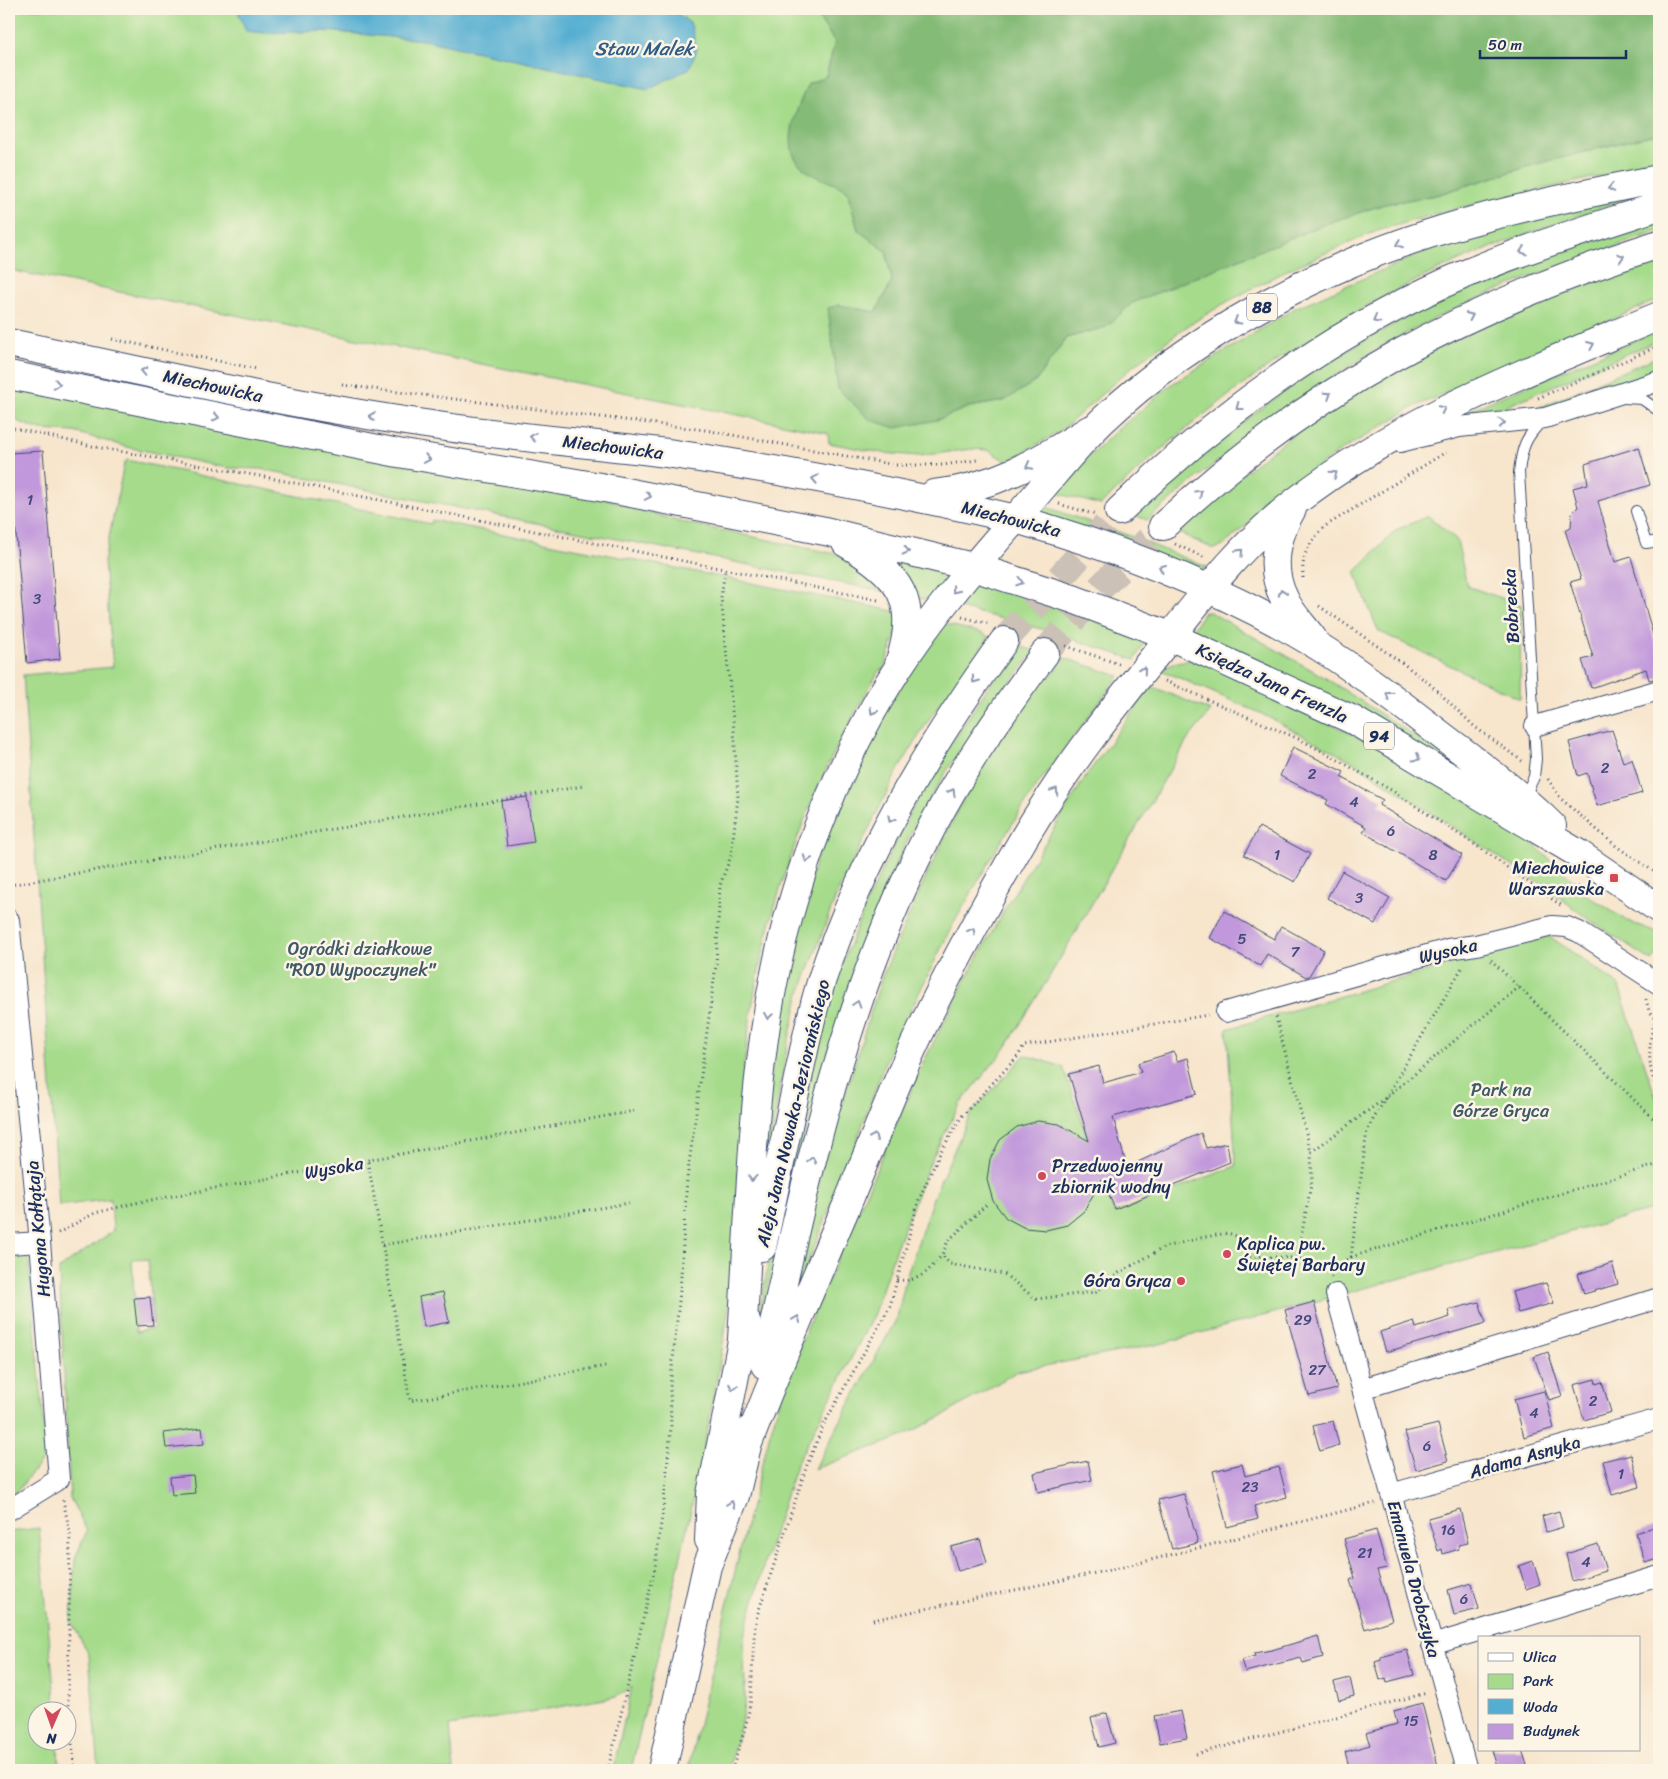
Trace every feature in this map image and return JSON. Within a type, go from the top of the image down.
[{"type":"main road","name":"88","points":[[973,567],[1101,422],[1154,376],[1239,319],[1329,272],[1406,242],[1462,224],[1571,196],[1659,179]]},
{"type":"main road","points":[[1119,510],[1156,474],[1252,397],[1356,331],[1448,282],[1515,254],[1659,206]]},
{"type":"main road","points":[[1163,526],[1206,486],[1277,431],[1326,396],[1409,347],[1466,318],[1537,287],[1659,244]]},
{"type":"main road","points":[[747,1446],[799,1315],[901,1074],[948,974],[1025,836],[1073,765],[1141,672],[1207,588],[1255,537],[1299,499],[1369,450],[1446,408],[1659,316]]},
{"type":"main road","name":"Miechowicka","points":[[9,343],[315,407],[435,426],[666,453],[744,465],[1016,519],[1104,546],[1207,588]]},
{"type":"main road","name":"Miechowicka","points":[[9,374],[398,453],[600,487],[825,531],[973,567]]},
{"type":"main road","points":[[863,488],[935,494],[975,488],[1030,466],[1101,422]]},
{"type":"main road","points":[[1299,499],[1278,538],[1278,580],[1284,599],[1318,647]]},
{"type":"main road","points":[[825,531],[868,556],[887,572],[902,594],[908,616],[907,642],[898,668]]},
{"type":"main road","points":[[742,1339],[758,1097],[774,975],[789,916],[822,818],[844,767],[898,668],[937,612],[973,567]]},
{"type":"main road","name":"Księdza Jana Frenzla","points":[[973,567],[1073,599],[1170,636],[1353,720],[1579,854],[1659,909]]},
{"type":"main road","name":"Księdza Jana Frenzla","points":[[1207,588],[1318,647],[1396,700],[1524,798],[1579,854]]},
{"type":"main road","name":"Aleja Jana Nowaka-Jeziorańskiego","points":[[662,1770],[707,1566],[712,1494],[742,1339],[800,1069],[822,980],[845,918],[880,840],[916,773],[999,633]]},
{"type":"main road","name":"Aleja Jana Nowaka-Jeziorańskiego","points":[[707,1566],[735,1496],[807,1180],[843,1046],[866,979],[892,911],[931,828],[982,741],[1052,648]]},
{"type":"street","points":[[1369,450],[1459,427],[1545,418],[1659,381]]},
{"type":"street","points":[[1535,726],[1659,690]]},
{"type":"street","name":"Hugona Kołłątaja","points":[[9,920],[12,999],[40,1242],[58,1479]]},
{"type":"street","name":"Wysoka","points":[[1226,1012],[1272,1001],[1448,949],[1476,945],[1552,926],[1567,927],[1593,940],[1652,990]]},
{"type":"street","points":[[9,1244],[40,1242]]},
{"type":"street","name":"Emanuela Drobczyka","points":[[1334,1285],[1467,1770]]},
{"type":"street","points":[[1362,1389],[1659,1298]]},
{"type":"street","name":"Adama Asnyka","points":[[1392,1497],[1659,1419]]},
{"type":"street","points":[[9,1510],[58,1479]]},
{"type":"street","points":[[1432,1645],[1659,1576]]},
{"type":"lane","points":[[1613,397],[1642,399],[1659,411]]},
{"type":"lane","name":"Bobrecka","points":[[1524,798],[1536,771],[1535,726],[1519,472],[1522,448],[1530,433],[1545,418]]},
{"type":"lane","points":[[1636,511],[1646,543],[1659,541]]},
{"type":"path","points":[[104,337],[265,371]]},
{"type":"path","points":[[1535,399],[1659,346]]},
{"type":"path","points":[[9,427],[96,447],[265,477],[905,606]]},
{"type":"path","points":[[1304,582],[1303,560],[1307,547],[1314,537],[1328,525],[1450,449]]},
{"type":"path","points":[[608,1770],[655,1568],[664,1501],[671,1428],[670,1388],[680,1291],[688,1169],[716,965],[720,885],[732,856],[738,798],[734,730],[721,597],[725,570]]},
{"type":"path","points":[[1315,603],[1431,685],[1475,728],[1550,781],[1561,799],[1616,846],[1659,875]]},
{"type":"path","points":[[937,612],[999,633]]},
{"type":"path","points":[[1052,648],[1141,672],[1301,740],[1391,790],[1569,911]]},
{"type":"path","points":[[9,886],[583,786]]},
{"type":"path","points":[[1537,889],[1579,887]]},
{"type":"path","points":[[1351,1257],[1367,1130],[1476,945],[1659,1124]]},
{"type":"path","points":[[1311,1152],[1387,1097],[1519,987]]},
{"type":"path","points":[[1652,990],[1649,1011],[1657,1019],[1651,1031],[1650,1057],[1653,1075],[1659,1089]]},
{"type":"path","points":[[1272,1001],[1311,1152],[1312,1180],[1297,1258]]},
{"type":"path","points":[[732,1770],[747,1718],[751,1696],[754,1633],[763,1592],[823,1426],[890,1306],[919,1199],[941,1151],[962,1116],[1018,1056],[1024,1046],[1226,1012]]},
{"type":"path","name":"Wysoka","points":[[40,1242],[106,1209],[368,1162],[634,1111]]},
{"type":"path","points":[[368,1162],[410,1401],[606,1366]]},
{"type":"path","points":[[942,1255],[950,1264],[1004,1274],[1036,1299],[1096,1292],[1120,1272],[1165,1247],[1228,1233],[1252,1242],[1248,1256],[1297,1258],[1333,1267],[1351,1257],[1659,1164]]},
{"type":"path","points":[[382,1245],[629,1203]]},
{"type":"path","points":[[896,1280],[910,1281],[929,1271],[942,1255],[948,1241],[986,1205]]},
{"type":"path","points":[[1333,1267],[1334,1285]]},
{"type":"path","points":[[58,1479],[70,1533],[68,1708],[75,1770]]},
{"type":"path","points":[[873,1620],[1119,1568],[1392,1497]]},
{"type":"path","points":[[1196,1754],[1444,1688]]},
{"type":"green space","points":[[9,9],[237,9],[247,31],[264,33],[326,31],[424,40],[648,89],[691,24],[672,9],[813,9],[835,42],[826,76],[808,84],[802,167],[847,190],[858,230],[886,251],[892,281],[876,312],[839,305],[937,420],[969,407],[1004,401],[1036,381],[1066,338],[1106,327],[1132,303],[1325,224],[1385,204],[1436,195],[1533,165],[1659,133],[1659,163],[1450,210],[1377,231],[1289,269],[1225,303],[1186,327],[1133,366],[1062,430],[1007,462],[988,450],[972,449],[919,456],[882,453],[829,443],[828,433],[9,270]]},
{"type":"green space","points":[[813,9],[1659,9],[1659,133],[1533,165],[1436,195],[1385,204],[1325,224],[1132,303],[1106,327],[1066,338],[1036,381],[1004,401],[969,407],[937,420],[896,428],[870,420],[838,389],[828,308],[839,305],[876,312],[892,281],[886,251],[858,230],[847,190],[802,167],[795,158],[792,148],[791,137],[800,103],[808,84],[826,76],[835,42]]},
{"type":"green space","points":[[1627,198],[1442,268],[1373,302],[1331,326],[1290,352],[1211,409],[1173,439],[1101,505],[1052,492],[1114,433],[1172,384],[1295,308],[1452,240],[1538,215]]},
{"type":"green space","points":[[1659,216],[1659,231],[1485,295],[1418,327],[1376,350],[1296,402],[1258,430],[1147,520],[1132,514],[1180,472],[1281,393],[1372,336],[1451,295],[1492,277],[1576,244]]},
{"type":"green space","points":[[1659,260],[1659,299],[1412,408],[1337,453],[1274,500],[1223,546],[1214,549],[1179,533],[1198,515],[1198,509],[1272,450],[1330,408],[1350,396],[1462,336],[1540,302]]},
{"type":"green space","points":[[1659,330],[1659,340],[1509,405],[1496,414],[1466,418],[1464,416],[1470,410]]},
{"type":"green space","points":[[1659,356],[1659,369],[1614,388],[1583,398],[1535,409]]},
{"type":"green space","points":[[9,384],[607,499],[677,521],[845,556],[892,593],[261,469],[227,468],[127,447],[74,432],[41,430],[9,418]]},
{"type":"green space","name":"Ogródki działkowe \"ROD Wypoczynek\"","points":[[127,460],[431,524],[432,520],[899,612],[901,620],[883,671],[880,669],[836,749],[806,815],[771,919],[762,955],[749,1026],[745,1062],[732,1276],[719,1369],[684,1542],[631,1770],[613,1770],[632,1687],[616,1697],[450,1726],[454,1770],[99,1770],[89,1655],[71,1621],[75,1558],[87,1531],[70,1498],[59,1269],[113,1231],[111,1199],[59,1206],[23,675],[113,667],[104,562],[124,464]],"holes":[[[148,1259],[154,1328],[136,1332],[132,1260]]]},
{"type":"green space","points":[[1040,505],[1130,536],[1207,567],[1198,571],[1038,513]]},
{"type":"green space","points":[[1428,516],[1457,540],[1467,586],[1521,605],[1520,699],[1378,631],[1355,572],[1396,530]]},
{"type":"green space","points":[[886,558],[953,575],[936,601],[910,597]]},
{"type":"green space","points":[[975,581],[1050,602],[1145,641],[1135,660],[1045,630],[952,606]]},
{"type":"green space","points":[[1204,612],[1210,612],[1324,677],[1513,800],[1190,633]]},
{"type":"green space","points":[[941,623],[982,633],[989,637],[931,716],[897,772],[838,891],[800,993],[787,1047],[767,1163],[765,1164],[774,1029],[816,859],[884,713]]},
{"type":"green space","points":[[1016,645],[1035,651],[973,732],[931,796],[897,861],[870,929],[821,1076],[789,1197],[761,1318],[758,1319],[780,1201],[814,1050],[839,972],[867,901],[926,781]]},
{"type":"green space","points":[[1065,658],[1119,676],[1038,784],[997,848],[951,928],[886,1060],[850,1159],[791,1304],[799,1239],[882,977],[958,809],[991,751],[1046,675],[1050,677]]},
{"type":"green space","points":[[1189,660],[1204,662],[1385,750],[1530,841],[1577,884],[1544,884],[1534,880],[1350,760],[1260,713],[1161,670],[1177,662]]},
{"type":"green space","points":[[1151,686],[1211,711],[1188,739],[1005,1049],[960,1104],[931,1160],[897,1245],[873,1316],[796,1465],[764,1564],[744,1637],[745,1701],[740,1728],[728,1770],[688,1770],[746,1525],[789,1370],[923,1063],[967,977],[1010,900],[1086,776]]},
{"type":"green space","points":[[1578,889],[1627,921],[1659,933],[1659,953],[1652,961],[1592,922],[1551,891]]},
{"type":"green space","name":"Park na Górze Gryca","points":[[1549,936],[1618,984],[1659,1107],[1659,1208],[1160,1344],[1018,1371],[948,1413],[899,1438],[814,1469],[897,1318],[906,1278],[934,1195],[971,1113],[1025,1055],[1063,1067],[1114,1213],[1236,1166],[1227,1029]]},
{"type":"green space","points":[[28,1255],[47,1454],[15,1494],[9,1497],[9,1256]]},
{"type":"green space","points":[[39,1528],[55,1702],[28,1702],[28,1752],[58,1752],[59,1770],[9,1770],[9,1532]]},
{"type":"water","name":"Staw Malek","points":[[237,9],[672,9],[691,24],[697,50],[689,69],[648,89],[424,40],[326,31],[264,33],[246,31]]},
{"type":"building","points":[[1639,447],[1650,485],[1598,501],[1615,562],[1631,557],[1659,656],[1659,678],[1649,680],[1646,669],[1591,688],[1582,660],[1593,657],[1570,582],[1581,579],[1565,530],[1571,527],[1572,513],[1578,507],[1573,488],[1588,484],[1585,464]]},
{"type":"building","points":[[43,451],[60,659],[27,663],[9,453]]},
{"type":"building","points":[[1612,730],[1623,762],[1632,759],[1642,793],[1597,806],[1587,773],[1578,776],[1569,742]]},
{"type":"building","points":[[1293,747],[1344,772],[1341,777],[1383,800],[1379,805],[1462,855],[1446,881],[1363,832],[1366,827],[1326,804],[1328,800],[1280,776]]},
{"type":"building","points":[[527,797],[534,842],[507,846],[501,801]]},
{"type":"building","points":[[1259,827],[1310,854],[1295,882],[1244,855]]},
{"type":"building","points":[[1342,871],[1390,898],[1375,924],[1327,898]]},
{"type":"building","points":[[1224,911],[1274,939],[1281,926],[1324,950],[1309,976],[1306,977],[1267,954],[1260,966],[1210,938]]},
{"type":"building","points":[[1174,1052],[1177,1061],[1188,1058],[1197,1094],[1113,1117],[1127,1167],[1201,1133],[1206,1148],[1227,1143],[1230,1162],[1115,1209],[1102,1179],[1084,1211],[1067,1225],[1046,1230],[1025,1228],[1006,1218],[993,1201],[987,1180],[990,1159],[1000,1140],[1017,1127],[1038,1121],[1059,1124],[1089,1141],[1069,1074],[1099,1066],[1103,1083],[1141,1072],[1138,1063]]},
{"type":"building","points":[[1612,1263],[1618,1284],[1584,1294],[1578,1274]]},
{"type":"building","points":[[1546,1283],[1554,1303],[1518,1313],[1512,1292]]},
{"type":"building","points":[[443,1292],[449,1322],[424,1327],[419,1297]]},
{"type":"building","points":[[150,1297],[153,1325],[137,1326],[134,1298]]},
{"type":"building","points":[[1314,1302],[1337,1389],[1309,1396],[1285,1310]]},
{"type":"building","points":[[1479,1302],[1486,1323],[1386,1352],[1380,1332],[1414,1321],[1416,1328],[1450,1317],[1448,1310]]},
{"type":"building","points":[[1548,1352],[1562,1396],[1549,1400],[1534,1357]]},
{"type":"building","points":[[1595,1379],[1596,1384],[1602,1382],[1611,1412],[1584,1420],[1574,1385]]},
{"type":"building","points":[[1544,1391],[1554,1428],[1524,1437],[1514,1399]]},
{"type":"building","points":[[1333,1421],[1339,1445],[1320,1451],[1313,1426]]},
{"type":"building","points":[[1438,1424],[1448,1461],[1416,1470],[1405,1432]]},
{"type":"building","points":[[202,1428],[204,1444],[166,1448],[164,1433]]},
{"type":"building","points":[[1631,1454],[1640,1487],[1612,1495],[1603,1461]]},
{"type":"building","points":[[1088,1461],[1092,1480],[1038,1492],[1034,1473]]},
{"type":"building","points":[[1242,1464],[1245,1476],[1279,1467],[1287,1497],[1254,1506],[1258,1519],[1227,1527],[1213,1471]]},
{"type":"building","points":[[193,1475],[195,1493],[172,1495],[170,1477]]},
{"type":"building","points":[[1184,1494],[1198,1543],[1172,1549],[1158,1500]]},
{"type":"building","points":[[1460,1509],[1468,1543],[1458,1545],[1459,1549],[1443,1554],[1442,1549],[1438,1551],[1428,1518]]},
{"type":"building","points":[[1559,1511],[1563,1527],[1546,1532],[1542,1516]]},
{"type":"building","points":[[1659,1525],[1659,1559],[1645,1563],[1636,1533]]},
{"type":"building","points":[[1376,1530],[1387,1568],[1377,1570],[1392,1620],[1365,1629],[1350,1580],[1355,1578],[1344,1539]]},
{"type":"building","points":[[980,1539],[987,1563],[958,1571],[951,1547]]},
{"type":"building","points":[[1598,1544],[1606,1571],[1572,1581],[1566,1554]]},
{"type":"building","points":[[1533,1561],[1540,1584],[1526,1589],[1519,1566]]},
{"type":"building","points":[[1472,1583],[1479,1609],[1454,1615],[1448,1590]]},
{"type":"building","points":[[1318,1636],[1323,1657],[1303,1663],[1301,1658],[1245,1672],[1241,1660],[1255,1656],[1254,1653],[1272,1650]]},
{"type":"building","points":[[1407,1650],[1414,1675],[1387,1682],[1386,1678],[1380,1680],[1375,1662],[1381,1660],[1381,1657]]},
{"type":"building","points":[[1350,1678],[1354,1696],[1339,1700],[1334,1682]]},
{"type":"building","points":[[1422,1703],[1439,1770],[1350,1770],[1345,1752],[1370,1745],[1366,1733],[1397,1724],[1394,1711]]},
{"type":"building","points":[[1181,1711],[1187,1738],[1160,1743],[1154,1716]]},
{"type":"building","points":[[1107,1713],[1115,1743],[1099,1747],[1091,1718]]},
{"type":"building","points":[[1493,1752],[1523,1752],[1527,1765],[1510,1770],[1498,1770]]},
{"type":"tunnel","points":[[1004,641],[1119,511]]},
{"type":"tunnel","points":[[1045,653],[1094,594],[1163,526]]},
{"type":"place","name":"Miechowice Warszawska","points":[[1614,878]]},
{"type":"place","name":"Przedwojenny zbiornik wodny","points":[[1042,1176]]},
{"type":"place","name":"Kaplica pw. Świętej Barbary","points":[[1227,1254]]},
{"type":"place","name":"Góra Gryca","points":[[1181,1281]]}]
